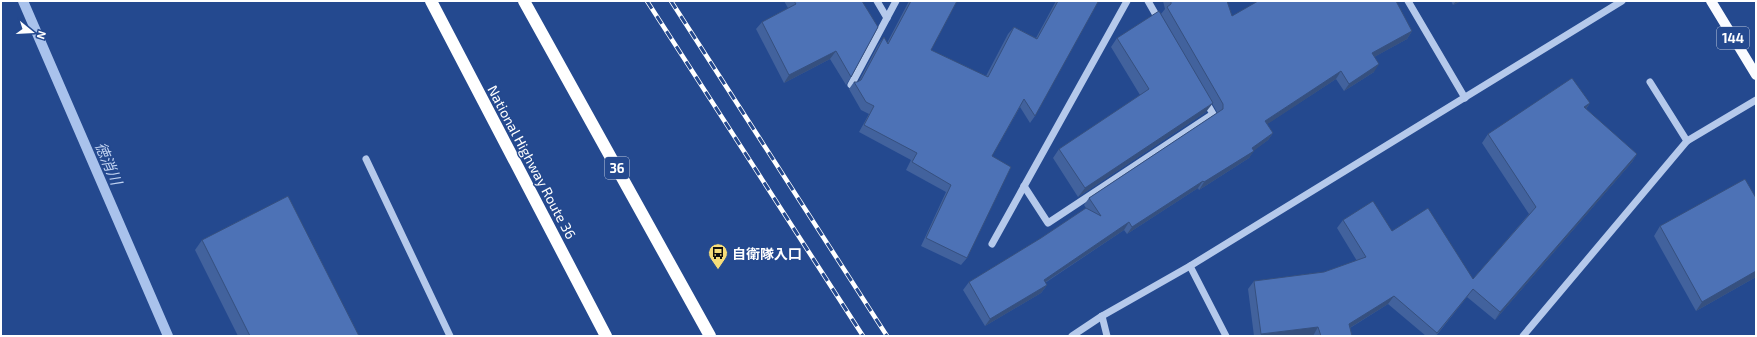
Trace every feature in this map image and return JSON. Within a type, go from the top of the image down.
[{"type":"highway","name":"National Highway Route 36","points":[[432,1],[606,336]]},
{"type":"highway","name":"36","points":[[524,1],[710,336]]},
{"type":"main road","name":"144","points":[[1711,1],[1756,75]]},
{"type":"street","points":[[877,1],[887,18]]},
{"type":"street","points":[[851,85],[896,1]]},
{"type":"street","points":[[992,244],[1127,1]]},
{"type":"street","points":[[1148,1],[1163,28]]},
{"type":"street","points":[[1408,1],[1465,98]]},
{"type":"street","points":[[1072,336],[1102,316],[1190,266],[1622,1]]},
{"type":"street","points":[[1650,82],[1687,141]]},
{"type":"street","points":[[1024,186],[1048,222],[1213,114],[1202,94]]},
{"type":"street","points":[[1523,336],[1687,141],[1756,100]]},
{"type":"street","points":[[366,159],[450,336]]},
{"type":"street","points":[[1190,266],[1226,336]]},
{"type":"street","points":[[1102,316],[1107,336]]},
{"type":"building","points":[[794,1],[862,1],[878,27],[851,77],[836,51],[789,75],[762,22],[796,4]]},
{"type":"building","points":[[911,1],[957,1],[931,50],[988,77],[1014,27],[1037,39],[1058,1],[1098,2],[1035,116],[1024,99],[992,156],[1011,167],[967,258],[926,238],[951,185],[912,162],[917,153],[864,125],[874,106],[866,102],[854,82],[861,80],[884,37],[888,44]]},
{"type":"building","points":[[1171,1],[1227,1],[1232,16],[1258,1],[1396,1],[1412,31],[1372,53],[1379,64],[1349,84],[1341,71],[1265,121],[1273,133],[1252,148],[1254,151],[1204,182],[1203,181],[1132,227],[1129,222],[1044,280],[1047,285],[990,319],[969,282],[1041,238],[1086,208],[1101,216],[1089,198],[1223,109],[1223,104],[1167,7],[1171,4]]},
{"type":"building","points":[[1159,11],[1213,103],[1085,188],[1059,149],[1149,89],[1117,38]]},
{"type":"building","points":[[1572,78],[1590,103],[1584,107],[1637,154],[1500,312],[1473,289],[1437,333],[1394,296],[1349,324],[1352,336],[1321,336],[1318,327],[1261,334],[1254,281],[1324,272],[1366,257],[1343,220],[1373,201],[1392,231],[1428,208],[1473,279],[1536,207],[1488,134]]},
{"type":"building","points":[[1745,179],[1756,198],[1756,271],[1702,302],[1660,226]]},
{"type":"building","points":[[288,196],[359,336],[250,336],[202,240]]},
{"type":"waterway","name":"徳消川","points":[[23,1],[168,336]]},
{"type":"railway","points":[[647,1],[863,336]]},
{"type":"railway","points":[[671,1],[887,336]]},
{"type":"place","name":"自衛隊入口","points":[[718,270]]}]
